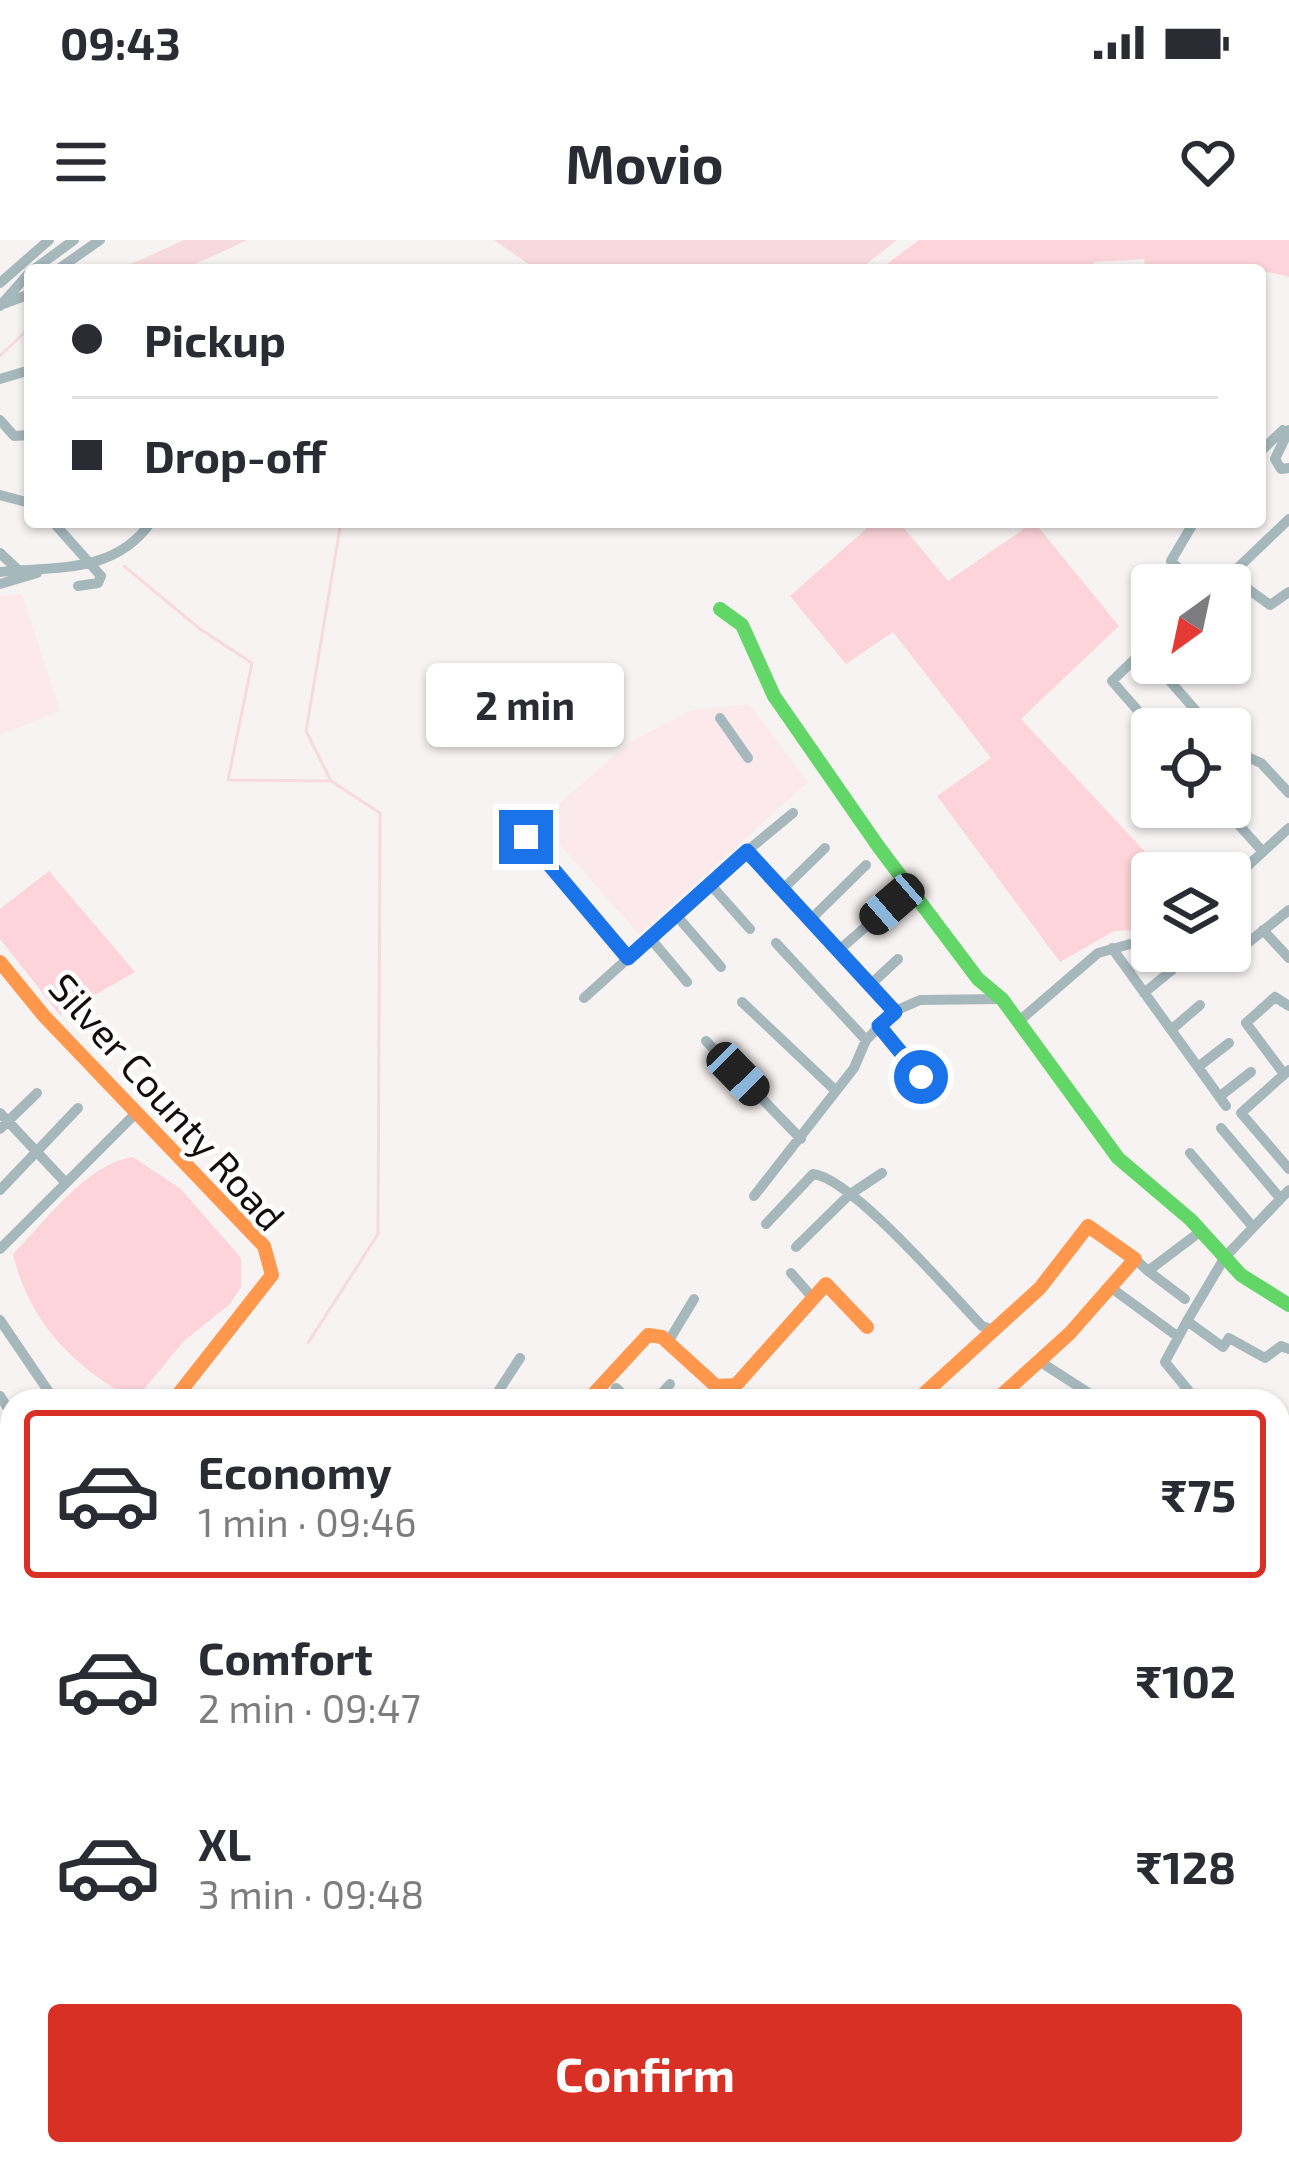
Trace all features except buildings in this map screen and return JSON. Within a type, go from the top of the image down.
[{"type":"street","points":[[26,264],[49,240]]},
{"type":"street","points":[[55,264],[74,240]]},
{"type":"street","points":[[58,264],[100,240]]},
{"type":"street","points":[[1,305],[6,285]]},
{"type":"street","points":[[0,420],[14,436],[24,435]]},
{"type":"street","points":[[1286,430],[1275,459],[1280,469],[1289,468]]},
{"type":"street","points":[[1242,564],[1289,518]]},
{"type":"street","points":[[58,528],[92,565],[100,582],[78,586]]},
{"type":"street","points":[[0,584],[92,565],[138,538],[146,528]]},
{"type":"street","points":[[1174,564],[1171,561],[1190,528]]},
{"type":"street","points":[[0,553],[18,570]]},
{"type":"street","points":[[0,572],[37,573]]},
{"type":"street","points":[[1251,594],[1270,605],[1289,592]]},
{"type":"street","points":[[720,609],[742,625],[774,696],[878,846],[979,979],[1002,999],[1118,1158],[1144,1175],[1241,1275],[1289,1305]]},
{"type":"street","points":[[1098,692],[1131,670]]},
{"type":"street","points":[[1112,681],[1136,708]]},
{"type":"street","points":[[1173,684],[1194,708]]},
{"type":"street","points":[[720,718],[748,758]]},
{"type":"street","points":[[1251,761],[1261,764],[1289,793]]},
{"type":"street","points":[[1277,781],[1289,770]]},
{"type":"street","points":[[584,998],[794,813]]},
{"type":"street","points":[[1242,828],[1263,852]]},
{"type":"street","points":[[1251,863],[1289,828]]},
{"type":"street","points":[[526,837],[628,958]]},
{"type":"street","points":[[1277,839],[1289,852]]},
{"type":"street","points":[[783,890],[825,848]]},
{"type":"street","points":[[747,851],[895,1012]]},
{"type":"street","points":[[810,920],[866,865]]},
{"type":"street","points":[[710,884],[750,929]]},
{"type":"street","points":[[838,950],[892,904]]},
{"type":"street","points":[[1251,940],[1289,910]]},
{"type":"street","points":[[676,915],[721,967]]},
{"type":"street","points":[[1263,930],[1289,958]]},
{"type":"street","points":[[650,938],[687,982]]},
{"type":"street","points":[[776,943],[866,1040]]},
{"type":"street","points":[[1018,1022],[1098,953],[1131,943]]},
{"type":"street","points":[[1112,948],[1223,1102],[1251,1072]]},
{"type":"street","points":[[870,985],[898,958]]},
{"type":"street","name":"Silver County Road","points":[[0,962],[264,1246],[272,1275],[182,1389]]},
{"type":"street","points":[[1144,993],[1170,972]]},
{"type":"street","points":[[1289,1006],[1275,997],[1246,1023],[1287,1072],[1241,1113],[1289,1169]]},
{"type":"street","points":[[754,1196],[836,1091],[866,1040],[895,1012],[920,1000],[1002,999]]},
{"type":"street","points":[[742,1002],[836,1091]]},
{"type":"street","points":[[1171,1030],[1200,1005]]},
{"type":"street","points":[[879,1026],[921,1077]]},
{"type":"street","points":[[706,1041],[801,1139]]},
{"type":"street","points":[[1198,1067],[1229,1043]]},
{"type":"street","points":[[38,1093],[3,1121],[66,1183]]},
{"type":"street","points":[[0,1190],[78,1108]]},
{"type":"street","points":[[0,1249],[136,1113]]},
{"type":"street","points":[[1187,1389],[1165,1362],[1177,1336],[1225,1257],[1285,1194],[1221,1128]]},
{"type":"street","points":[[1190,1154],[1253,1227]]},
{"type":"street","points":[[796,1247],[849,1195],[882,1173]]},
{"type":"street","points":[[766,1224],[813,1174],[824,1175],[982,1326],[994,1330]]},
{"type":"street","points":[[929,1389],[1049,1278],[1088,1226],[1185,1299]]},
{"type":"street","points":[[1148,1271],[1201,1231]]},
{"type":"street","points":[[1008,1389],[1136,1259]]},
{"type":"street","points":[[791,1274],[812,1297]]},
{"type":"street","points":[[597,1389],[642,1339],[656,1334],[716,1386],[736,1385],[790,1330],[826,1284],[867,1327]]},
{"type":"street","points":[[1110,1288],[1177,1336]]},
{"type":"street","points":[[668,1342],[694,1299]]},
{"type":"street","points":[[0,1320],[47,1389]]},
{"type":"street","points":[[1187,1321],[1222,1347],[1229,1338],[1265,1358],[1286,1344]]},
{"type":"street","points":[[500,1389],[520,1358]]},
{"type":"street","points":[[1039,1361],[1082,1389]]},
{"type":"street","points":[[666,1389],[670,1384]]},
{"type":"shaded area","points":[[184,240],[248,240],[195,264],[131,264]]},
{"type":"shaded area","points":[[494,240],[897,240],[867,264],[528,264]]},
{"type":"shaded area","points":[[919,240],[1289,240],[1289,277],[1266,271],[1266,264],[1144,264],[1145,259],[1093,264],[887,264]]},
{"type":"shaded area","points":[[867,528],[904,528],[948,581],[1025,528],[1039,528],[1119,626],[1021,719],[1145,852],[1131,852],[1131,930],[1114,931],[1060,962],[937,796],[991,758],[893,632],[846,664],[790,596]]},
{"type":"shaded area","points":[[22,594],[60,711],[0,735],[0,596]]},
{"type":"shaded area","points":[[749,704],[808,782],[639,934],[539,821],[630,742],[692,710]]},
{"type":"shaded area","points":[[49,871],[135,972],[60,1015],[0,939],[0,909]]},
{"type":"shaded area","points":[[133,1157],[181,1189],[241,1258],[241,1287],[230,1304],[184,1341],[144,1389],[116,1389],[74,1358],[30,1301],[13,1254],[83,1182]]},
{"type":"waterway","points":[[0,356],[24,333]]},
{"type":"waterway","points":[[331,781],[306,731],[340,528]]},
{"type":"waterway","points":[[124,566],[200,629],[252,663],[228,780],[331,781],[380,813],[378,1234],[308,1343]]},
{"type":"traffic: fast","points":[[720,609],[742,625],[774,696],[878,846],[978,979],[1002,999],[1118,1158],[1191,1220],[1241,1275],[1289,1305]]},
{"type":"traffic: slow","points":[[0,962],[44,1016],[264,1246],[272,1275],[182,1389]]},
{"type":"traffic: slow","points":[[929,1389],[1040,1288],[1088,1226],[1135,1259],[1070,1333],[1008,1389]]},
{"type":"traffic: slow","points":[[598,1389],[648,1335],[662,1337],[716,1386],[736,1385],[826,1284],[867,1327]]},
{"type":"route","points":[[526,837],[628,958],[747,851],[895,1012],[879,1026],[921,1077]]}]
